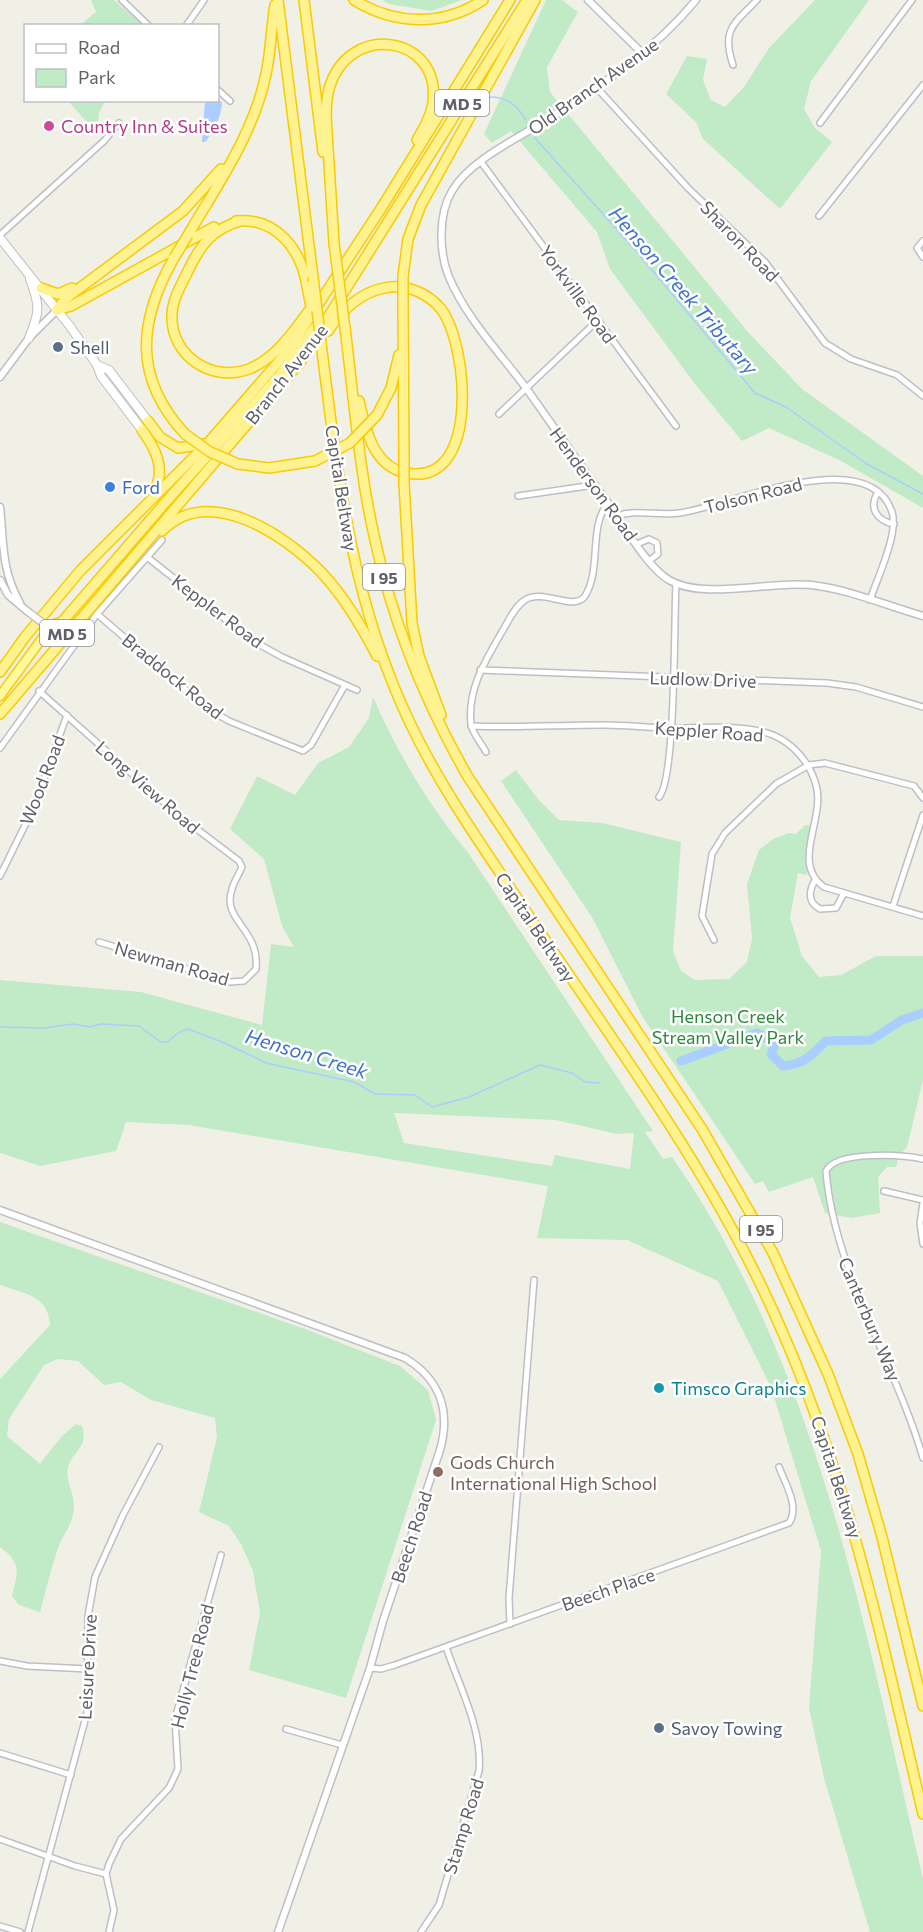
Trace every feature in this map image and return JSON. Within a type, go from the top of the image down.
[{"type":"highway","points":[[277,0],[267,74],[257,106],[235,154],[155,293],[146,327],[146,344],[155,388],[168,413],[185,434],[210,452],[238,464],[269,468],[287,468],[315,461],[350,443],[377,415],[396,373],[403,305]]},
{"type":"highway","name":"Capital Beltway","points":[[277,0],[310,281],[343,513],[360,589],[386,666],[410,723],[465,822],[706,1183],[773,1309],[805,1384],[846,1501],[923,1814]]},
{"type":"highway","name":"Capital Beltway","points":[[304,0],[369,508],[391,602],[426,697],[453,750],[486,806],[702,1129],[751,1212],[782,1271],[828,1374],[858,1454],[882,1538],[923,1706]]},
{"type":"highway","points":[[354,0],[384,14],[416,20],[444,18],[483,0]]},
{"type":"highway","name":"Branch Avenue","points":[[0,672],[25,637],[80,571],[151,497],[209,442],[287,352],[382,207],[510,0]]},
{"type":"highway","name":"Branch Avenue","points":[[0,714],[264,406],[316,339],[527,0]]},
{"type":"highway","points":[[486,806],[456,748],[419,656],[409,597],[404,483],[403,276],[408,239],[418,212],[535,0]]},
{"type":"highway","points":[[334,243],[326,110],[328,91],[338,68],[350,54],[366,45],[384,43],[404,48],[419,58],[429,72],[434,92],[430,117],[382,207]]},
{"type":"highway","points":[[57,310],[65,299],[183,211],[235,154]]},
{"type":"highway","points":[[240,221],[216,231],[204,242],[195,255],[173,305],[174,333],[180,348],[193,361],[212,370],[231,373],[249,368],[280,347],[350,256]]},
{"type":"highway","points":[[57,310],[71,306],[221,224],[240,221],[261,223],[284,237],[310,281]]},
{"type":"highway","points":[[0,696],[43,642],[47,630],[62,622],[280,375],[384,228]]},
{"type":"highway","points":[[40,288],[58,294],[67,292],[100,268],[113,264]]},
{"type":"highway","points":[[264,406],[303,364],[339,316],[352,303],[371,292],[389,287],[418,291],[435,303],[446,318],[458,360],[461,401],[459,436],[454,450],[445,462],[425,472],[410,473],[392,467],[378,454],[364,420],[345,328]]},
{"type":"highway","points":[[148,421],[160,437],[178,448],[197,447],[209,442]]},
{"type":"highway","points":[[142,430],[157,456],[160,470],[160,479],[151,497]]},
{"type":"highway","points":[[136,555],[167,525],[195,514],[219,512],[235,516],[269,532],[305,557],[346,602],[376,654],[410,723]]},
{"type":"main road","points":[[0,236],[98,365],[102,376],[142,430]]},
{"type":"main road","points":[[28,275],[39,301],[39,311],[29,338]]},
{"type":"main road","points":[[98,365],[110,370],[148,421]]},
{"type":"street","points":[[122,0],[148,24]]},
{"type":"street","points":[[187,24],[204,0]]},
{"type":"street","points":[[588,0],[643,54]]},
{"type":"street","name":"Old Branch Avenue","points":[[482,162],[597,88],[643,54],[670,30],[696,0]]},
{"type":"street","points":[[733,65],[727,46],[733,23],[758,0]]},
{"type":"street","points":[[820,123],[912,0]]},
{"type":"street","points":[[819,216],[923,85]]},
{"type":"street","name":"Sharon Road","points":[[597,88],[688,188],[765,262],[825,343],[851,359],[897,375],[923,396]]},
{"type":"street","points":[[219,91],[230,101]]},
{"type":"street","points":[[0,236],[104,141],[119,123]]},
{"type":"street","name":"Yorkville Road","points":[[482,162],[676,426]]},
{"type":"street","name":"Henderson Road","points":[[482,162],[466,173],[450,193],[443,228],[445,263],[455,288],[474,320],[616,516],[662,575],[675,583]]},
{"type":"street","points":[[923,241],[917,248],[923,257]]},
{"type":"street","points":[[0,377],[29,338],[57,310]]},
{"type":"street","points":[[499,414],[597,320]]},
{"type":"street","name":"Tolson Road","points":[[616,516],[627,513],[679,513],[817,480],[847,480],[878,492]]},
{"type":"street","points":[[518,496],[594,485]]},
{"type":"street","points":[[870,600],[894,524],[889,504],[878,492],[873,503],[875,513],[882,520],[894,524]]},
{"type":"street","points":[[486,752],[471,726],[473,694],[480,670],[516,609],[525,599],[538,595],[575,602],[584,598],[590,586],[602,515],[608,503]]},
{"type":"street","points":[[0,507],[4,566],[20,603]]},
{"type":"street","points":[[637,544],[649,539],[657,543],[658,554],[650,560]]},
{"type":"street","points":[[0,748],[39,691],[97,614],[162,540]]},
{"type":"street","name":"Keppler Road","points":[[147,557],[254,641],[282,657],[357,690]]},
{"type":"street","points":[[0,580],[8,595],[20,603],[47,630]]},
{"type":"street","points":[[659,797],[665,788],[671,728],[675,583],[695,588],[716,589],[796,584],[819,586],[923,616]]},
{"type":"street","name":"Braddock Road","points":[[97,614],[208,709],[228,721],[307,750],[345,685]]},
{"type":"street","name":"Ludlow Drive","points":[[480,670],[674,678],[717,677],[771,682],[827,683],[856,687],[923,707]]},
{"type":"street","name":"Long View Road","points":[[39,691],[177,814],[239,861],[242,867],[233,885]]},
{"type":"street","name":"Wood Road","points":[[0,876],[33,809],[67,715]]},
{"type":"street","name":"Keppler Road","points":[[471,726],[521,728],[606,725],[745,730],[773,735],[796,750],[809,765],[818,791],[808,864],[815,880],[810,895],[812,902],[820,909],[836,908],[844,893]]},
{"type":"street","points":[[714,940],[706,930],[702,916],[711,861],[717,844],[776,784],[809,765],[825,763],[844,766],[914,786],[923,798]]},
{"type":"street","points":[[893,906],[923,815]]},
{"type":"street","points":[[815,880],[824,887],[923,916]]},
{"type":"street","name":"Newman Road","points":[[99,942],[224,981],[244,981],[256,969],[257,955],[253,940],[231,908],[233,885]]},
{"type":"street","name":"Canterbury Way","points":[[923,1159],[894,1155],[845,1159],[830,1164],[826,1171],[844,1260],[898,1385],[923,1458]]},
{"type":"street","points":[[884,1191],[923,1202],[920,1223],[923,1244]]},
{"type":"street","name":"Beech Road","points":[[0,1210],[405,1358],[429,1377],[443,1405],[446,1426],[444,1438],[370,1668],[278,1932]]},
{"type":"street","points":[[510,1624],[512,1553],[534,1280]]},
{"type":"street","name":"Leisure Drive","points":[[28,1932],[87,1713],[88,1616],[95,1577],[123,1515],[159,1447]]},
{"type":"street","name":"Beech Place","points":[[370,1668],[386,1668],[789,1523],[792,1518],[793,1504],[779,1467]]},
{"type":"street","name":"Holly Tree Road","points":[[106,1874],[113,1851],[121,1839],[169,1788],[178,1769],[175,1719],[221,1555]]},
{"type":"street","name":"Stamp Road","points":[[422,1932],[439,1905],[479,1771],[480,1755],[475,1732],[446,1647]]},
{"type":"street","points":[[0,1661],[27,1666],[88,1669]]},
{"type":"street","points":[[286,1729],[342,1745]]},
{"type":"street","points":[[0,1753],[71,1775]]},
{"type":"street","points":[[0,1839],[106,1874],[114,1910],[109,1932]]},
{"type":"street","points":[[0,1926],[20,1932]]},
{"type":"green space","points":[[91,0],[114,0],[142,24],[81,24],[96,12]]},
{"type":"green space","points":[[383,0],[462,0],[432,11],[389,4]]},
{"type":"green space","points":[[546,0],[562,0],[578,12],[547,67],[550,92],[748,332],[802,389],[923,476],[923,508],[841,461],[769,428],[742,441],[695,384],[610,269],[597,232],[511,131],[492,143],[484,134]]},
{"type":"green space","points":[[815,0],[869,0],[811,81],[804,109],[815,128],[832,142],[780,209],[703,139],[696,122],[666,94],[687,56],[707,59],[703,80],[711,100],[725,107],[744,87],[769,48]]},
{"type":"green space","points":[[69,102],[108,102],[104,103],[99,113],[97,133]]},
{"type":"green space","points":[[373,697],[393,739],[428,798],[469,854],[653,1131],[645,1132],[663,1159],[672,1157],[723,1239],[766,1324],[801,1413],[831,1505],[857,1597],[923,1879],[923,1932],[870,1932],[824,1778],[809,1708],[821,1551],[771,1387],[718,1281],[627,1240],[537,1238],[548,1186],[189,1125],[126,1122],[116,1151],[40,1166],[0,1153],[0,980],[141,992],[262,1025],[271,944],[294,947],[282,926],[264,859],[230,829],[257,776],[295,795],[318,763],[349,747],[369,718]],"holes":[[[394,1113],[556,1120],[617,1134],[634,1133],[630,1169],[555,1155],[552,1166],[404,1143]]]},
{"type":"green space","name":"Henson Creek Stream Valley Park","points":[[516,770],[538,799],[559,820],[602,823],[681,842],[673,951],[681,971],[695,980],[729,979],[747,962],[752,939],[747,884],[759,850],[773,839],[789,833],[796,834],[805,825],[813,826],[807,875],[798,873],[790,918],[802,956],[819,977],[841,975],[876,956],[923,956],[923,1080],[907,1147],[899,1155],[896,1167],[887,1167],[878,1177],[880,1213],[851,1218],[825,1213],[813,1177],[769,1192],[763,1181],[755,1184],[642,1016],[593,919],[501,781]]},
{"type":"green space","points":[[0,1222],[305,1329],[400,1366],[428,1390],[436,1420],[346,1698],[249,1670],[260,1613],[253,1571],[241,1544],[229,1526],[199,1512],[217,1437],[215,1418],[151,1400],[121,1382],[104,1385],[78,1361],[58,1359],[44,1365],[9,1419],[7,1436],[40,1464],[61,1437],[76,1424],[82,1426],[84,1434],[82,1445],[70,1462],[67,1473],[74,1500],[73,1517],[58,1548],[40,1612],[19,1605],[12,1596],[17,1574],[15,1563],[0,1547],[0,1379],[50,1325],[45,1307],[34,1297],[0,1285]]},
{"type":"water","points":[[219,99],[222,103],[219,119],[208,138],[202,142],[205,102],[219,102]]},
{"type":"waterway","name":"Henson Creek Tributary","points":[[487,97],[510,102],[526,120]]},
{"type":"waterway","name":"Henson Creek Tributary","points":[[535,138],[637,252],[755,393],[786,407],[867,464],[923,494]]},
{"type":"waterway","name":"Henson Creek","points":[[681,1061],[757,1033],[771,1041],[774,1047],[771,1054],[783,1066],[796,1064],[807,1058],[826,1041],[871,1040],[902,1020],[923,1013]]},
{"type":"waterway","name":"Henson Creek","points":[[0,1027],[44,1028],[73,1024],[90,1027],[101,1024],[139,1026],[161,1042],[167,1042],[181,1031],[188,1029],[227,1044],[266,1063],[354,1082],[375,1094],[415,1095],[432,1107],[469,1097],[540,1065],[572,1073],[585,1082],[599,1083]]},
{"type":"place","name":"Country Inn & Suites","points":[[49,126]]},
{"type":"place","name":"Shell","points":[[58,347]]},
{"type":"place","name":"Ford","points":[[110,487]]},
{"type":"place","name":"Timsco Graphics","points":[[659,1388]]},
{"type":"place","name":"Gods Church International High School","points":[[438,1472]]},
{"type":"place","name":"Savoy Towing","points":[[659,1728]]}]
